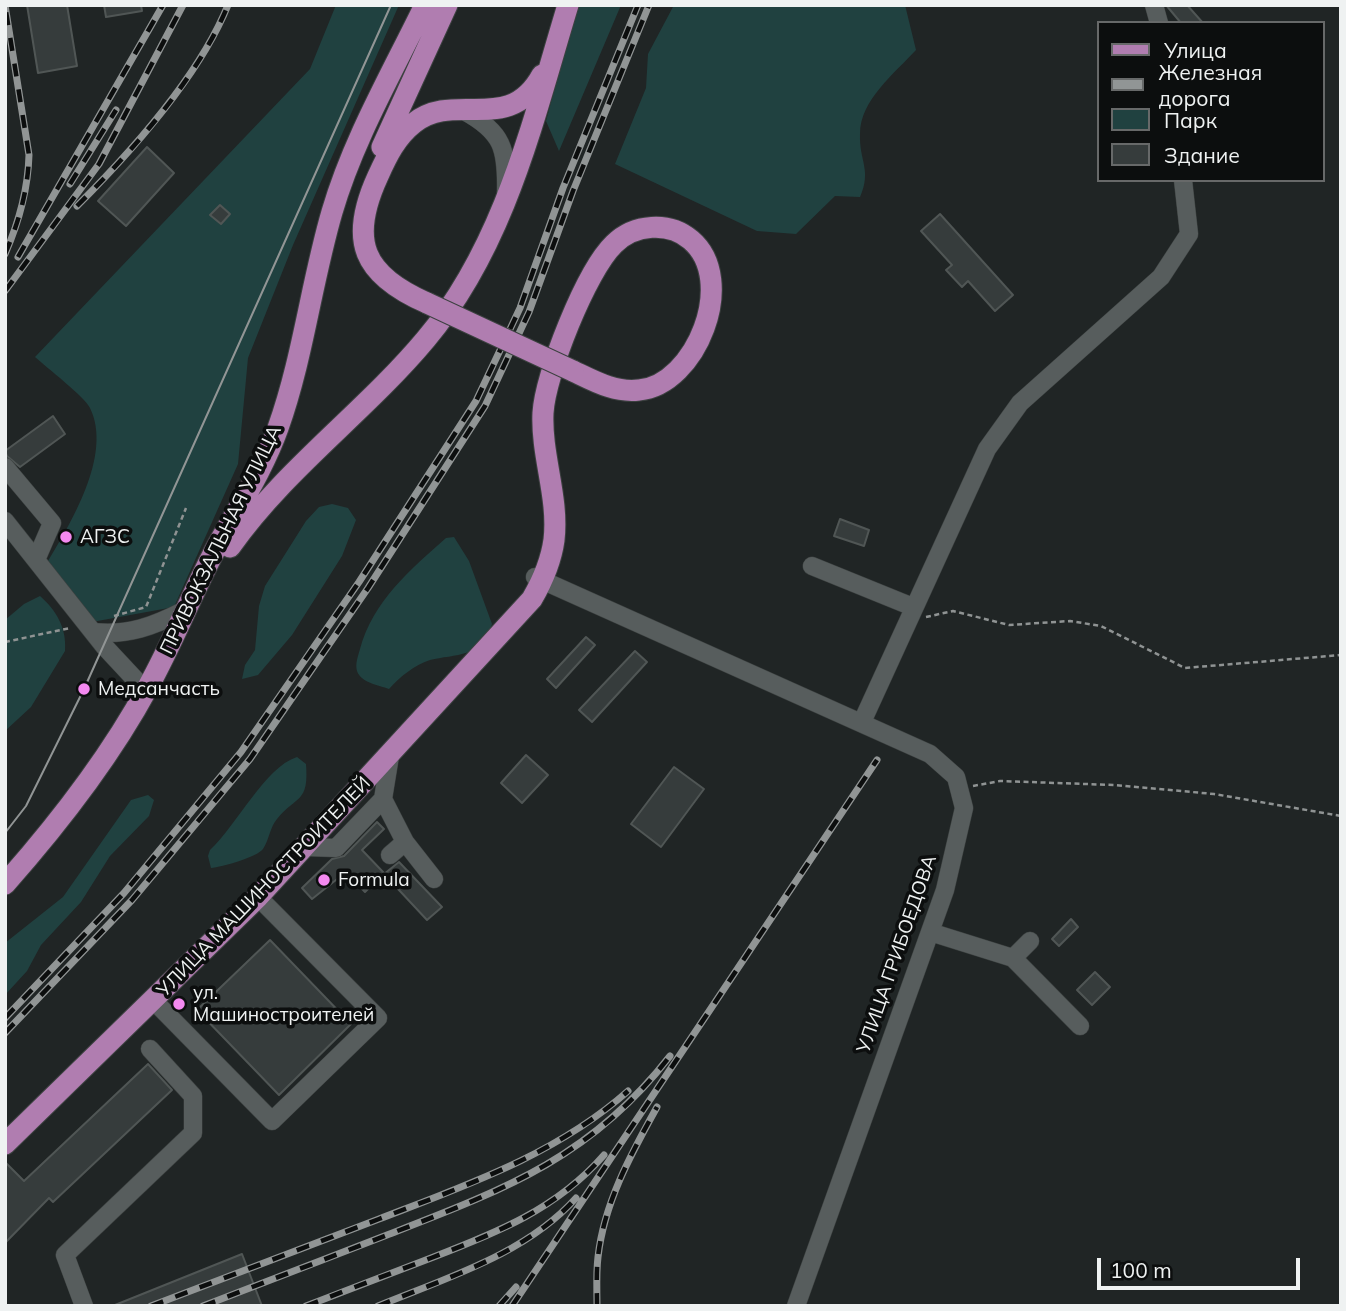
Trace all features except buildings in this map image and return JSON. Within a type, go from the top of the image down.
[{"type":"main road","name":"ПРИВОКЗАЛЬНАЯ УЛИЦА","points":[[5,884],[81,792],[146,691],[185,610],[249,492],[278,429],[299,359],[316,275],[341,184],[425,5]]},
{"type":"main road","points":[[426,307],[393,295],[372,278],[358,254],[354,226],[364,187],[447,5]]},
{"type":"main road","points":[[169,648],[244,528],[345,422],[392,378],[460,294],[506,199],[568,5]]},
{"type":"main road","points":[[426,307],[390,284],[372,265],[363,243],[363,219],[372,190],[396,141],[426,115],[443,110],[500,110],[517,103],[540,78],[556,43]]},
{"type":"main road","name":"УЛИЦА МАШИНОСТРОИТЕЛЕЙ","points":[[5,1144],[306,847],[511,619],[539,578],[547,519],[535,437],[538,389],[552,347],[586,270],[608,238],[633,223],[668,220],[699,236],[715,257],[721,293],[707,338],[683,378],[659,394],[631,399],[610,395],[572,375],[426,307]]},
{"type":"street","points":[[464,111],[483,121],[499,140],[507,171],[506,199]]},
{"type":"street","points":[[862,722],[987,449],[1020,403],[1161,277],[1189,234],[1183,182]]},
{"type":"street","points":[[5,467],[51,523],[36,560]]},
{"type":"street","points":[[5,521],[90,628],[146,691]]},
{"type":"street","points":[[812,566],[914,607]]},
{"type":"street","points":[[539,578],[930,754],[956,777],[959,789]]},
{"type":"street","points":[[90,628],[109,635],[141,630],[185,610]]},
{"type":"street","points":[[306,847],[336,848],[383,799],[390,756]]},
{"type":"street","name":"УЛИЦА ГРИБОЕДОВА","points":[[796,1306],[945,890],[964,808],[959,789]]},
{"type":"street","points":[[383,799],[405,842],[434,879]]},
{"type":"street","points":[[390,855],[405,842]]},
{"type":"street","points":[[153,1000],[272,1121],[378,1018],[258,897]]},
{"type":"street","points":[[930,932],[1013,958],[1080,1026]]},
{"type":"street","points":[[1013,958],[1030,941]]},
{"type":"street","points":[[84,1306],[65,1255],[193,1133],[193,1096],[150,1049]]},
{"type":"path","points":[[5,642],[90,628],[146,607],[186,508]]},
{"type":"path","points":[[902,632],[927,617],[953,611],[1009,625],[1070,621],[1101,626],[1185,668],[1341,655]]},
{"type":"path","points":[[959,789],[1000,781],[1114,785],[1214,794],[1341,816]]},
{"type":"green space","points":[[336,5],[399,5],[293,245],[248,358],[238,464],[174,607],[92,622],[47,563],[86,489],[93,467],[96,427],[87,403],[35,357],[310,69]]},
{"type":"green space","points":[[577,5],[621,5],[559,151],[546,121]]},
{"type":"green space","points":[[674,5],[905,5],[916,50],[880,88],[866,110],[860,134],[865,180],[860,197],[835,196],[796,234],[757,231],[615,164],[646,88],[648,54]]},
{"type":"green space","points":[[332,504],[348,508],[356,520],[342,556],[292,635],[258,675],[242,679],[245,665],[255,650],[259,606],[265,586],[306,521],[319,507]]},
{"type":"green space","points":[[454,537],[469,561],[492,624],[488,635],[476,649],[418,665],[389,689],[366,681],[357,671],[357,663],[366,632],[383,601],[406,575],[446,538]]},
{"type":"green space","points":[[40,596],[59,620],[65,651],[31,707],[5,731],[5,620],[24,604]]},
{"type":"green space","points":[[297,757],[306,764],[306,786],[300,797],[275,822],[263,849],[231,864],[211,868],[208,856],[210,850],[274,772]]},
{"type":"green space","points":[[148,795],[154,800],[149,816],[110,856],[81,902],[41,945],[27,971],[5,995],[5,943],[63,897],[131,800]]},
{"type":"tram line","points":[[5,833],[26,806],[84,689],[391,5]]},
{"type":"railway","points":[[5,5],[29,155],[22,206],[5,254]]},
{"type":"railway","points":[[18,257],[163,5]]},
{"type":"railway","points":[[5,291],[99,164],[183,5]]},
{"type":"railway","points":[[77,206],[120,162],[182,86],[200,59],[228,5]]},
{"type":"railway","points":[[5,1018],[124,893],[241,752],[359,582],[476,401],[520,308],[563,188],[638,5]]},
{"type":"railway","points":[[5,1033],[132,900],[250,759],[368,588],[485,406],[529,312],[573,191],[649,5]]},
{"type":"railway","points":[[70,184],[116,110]]},
{"type":"railway","points":[[512,1306],[877,760]]},
{"type":"railway","points":[[203,1306],[469,1202],[542,1167],[609,1121],[670,1056]]},
{"type":"railway","points":[[151,1306],[445,1194],[510,1166],[572,1133],[628,1091]]},
{"type":"railway","points":[[597,1306],[598,1257],[606,1217],[628,1161],[657,1107]]},
{"type":"railway","points":[[306,1306],[502,1229],[546,1205],[586,1174],[604,1155]]},
{"type":"railway","points":[[378,1306],[457,1274],[509,1249],[534,1235],[576,1198]]},
{"type":"railway","points":[[499,1306],[516,1287]]},
{"type":"place","name":"АГЗС","points":[[66,537]]},
{"type":"place","name":"Медсанчасть","points":[[84,689]]},
{"type":"place","name":"Formula","points":[[324,880]]},
{"type":"place","name":"ул. Машиностроителей","points":[[179,1004]]}]
